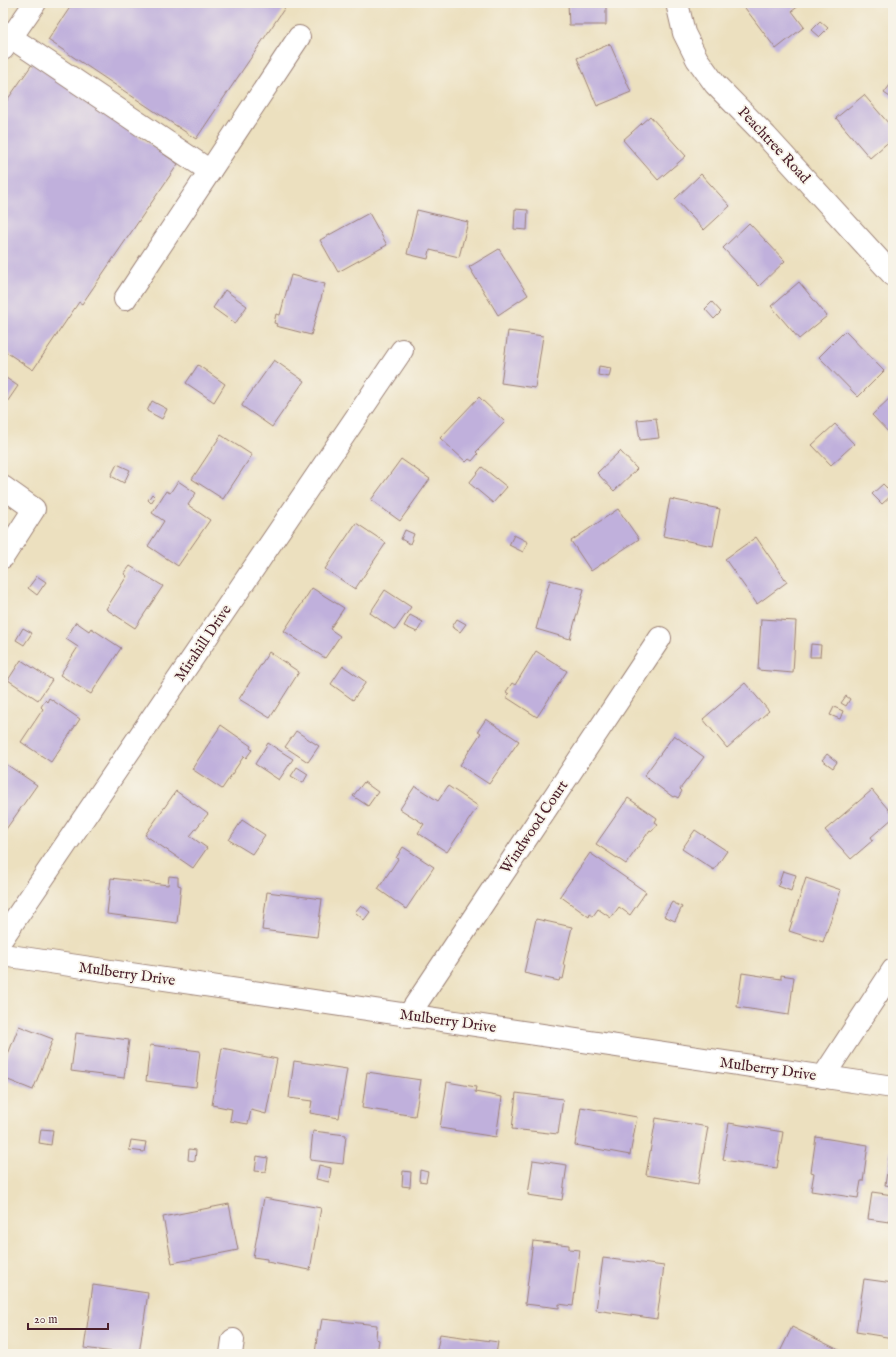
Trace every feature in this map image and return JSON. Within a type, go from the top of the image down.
[{"type":"street","points":[[35,3],[6,39],[210,171]]},
{"type":"street","name":"Peachtree Road","points":[[677,3],[684,33],[697,59],[715,84],[891,267]]},
{"type":"street","points":[[125,299],[299,37]]},
{"type":"street","name":"Mirahill Drive","points":[[3,937],[402,350]]},
{"type":"street","points":[[3,487],[34,509],[3,557]]},
{"type":"street","name":"Windwood Court","points":[[408,1016],[660,638]]},
{"type":"street","name":"Mulberry Drive","points":[[3,955],[893,1087]]},
{"type":"street","points":[[823,1077],[893,970]]},
{"type":"building","points":[[73,3],[288,3],[196,139],[48,40]]},
{"type":"building","points":[[568,3],[606,3],[606,25],[569,25]]},
{"type":"building","points":[[803,3],[792,11],[804,27],[776,49],[742,4]]},
{"type":"building","points":[[820,21],[828,28],[819,37],[811,30]]},
{"type":"building","points":[[610,44],[631,92],[597,106],[577,58]]},
{"type":"building","points":[[33,63],[178,164],[82,304],[79,302],[33,370],[3,350],[3,106]]},
{"type":"building","points":[[893,81],[893,99],[884,93]]},
{"type":"building","points":[[864,95],[889,124],[892,121],[893,123],[893,138],[870,158],[836,118]]},
{"type":"building","points":[[650,116],[686,156],[658,180],[623,140]]},
{"type":"building","points":[[701,174],[730,206],[704,230],[675,199]]},
{"type":"building","points":[[515,209],[528,210],[527,230],[514,229]]},
{"type":"building","points":[[417,210],[468,222],[459,257],[430,250],[428,259],[407,254]]},
{"type":"building","points":[[369,213],[387,245],[338,272],[320,240]]},
{"type":"building","points":[[749,223],[785,261],[759,286],[723,248]]},
{"type":"building","points":[[499,249],[528,295],[498,315],[469,267]]},
{"type":"building","points":[[291,275],[325,284],[311,335],[276,326],[277,324],[274,323],[276,314],[280,315]]},
{"type":"building","points":[[799,282],[827,316],[799,339],[771,306]]},
{"type":"building","points":[[225,290],[247,306],[235,324],[213,308]]},
{"type":"building","points":[[712,302],[721,312],[714,319],[705,309]]},
{"type":"building","points":[[508,331],[543,336],[535,388],[501,383]]},
{"type":"building","points":[[845,331],[884,371],[858,397],[819,357]]},
{"type":"building","points":[[274,360],[304,381],[272,427],[242,405]]},
{"type":"building","points":[[198,365],[225,384],[214,402],[186,383]]},
{"type":"building","points":[[599,366],[611,368],[609,377],[598,375]]},
{"type":"building","points":[[3,376],[18,386],[3,408]]},
{"type":"building","points":[[893,395],[893,437],[872,415]]},
{"type":"building","points":[[479,397],[505,422],[476,452],[478,454],[472,461],[469,459],[466,462],[440,438]]},
{"type":"building","points":[[152,401],[167,409],[162,419],[147,411]]},
{"type":"building","points":[[656,418],[659,438],[640,440],[637,420]]},
{"type":"building","points":[[835,424],[854,444],[831,465],[812,445]]},
{"type":"building","points":[[221,435],[252,455],[223,499],[192,479]]},
{"type":"building","points":[[620,451],[637,469],[614,491],[597,473]]},
{"type":"building","points":[[401,459],[430,479],[400,521],[371,500]]},
{"type":"building","points":[[117,464],[130,470],[124,483],[111,476]]},
{"type":"building","points":[[482,467],[507,487],[493,503],[469,483]]},
{"type":"building","points":[[178,481],[196,493],[188,505],[210,520],[178,566],[148,546],[164,521],[152,513],[166,491],[170,493]]},
{"type":"building","points":[[883,484],[893,494],[882,504],[872,494]]},
{"type":"building","points":[[152,494],[155,497],[151,503],[148,500]]},
{"type":"building","points":[[670,499],[720,509],[713,546],[663,536]]},
{"type":"building","points":[[618,509],[639,539],[591,571],[571,541]]},
{"type":"building","points":[[356,523],[386,543],[355,589],[325,569]]},
{"type":"building","points":[[405,530],[414,534],[410,544],[401,539]]},
{"type":"building","points":[[514,535],[528,542],[523,552],[509,545]]},
{"type":"building","points":[[756,537],[787,582],[757,604],[725,559]]},
{"type":"building","points":[[130,566],[163,586],[135,628],[106,609],[127,576],[124,574]]},
{"type":"building","points":[[37,576],[46,582],[37,595],[28,588]]},
{"type":"building","points":[[550,580],[584,589],[570,639],[536,629]]},
{"type":"building","points":[[312,588],[344,608],[330,629],[340,636],[325,658],[284,631]]},
{"type":"building","points":[[385,590],[411,607],[395,630],[370,613]]},
{"type":"building","points":[[410,615],[423,622],[417,632],[404,626]]},
{"type":"building","points":[[457,619],[466,624],[460,632],[452,627]]},
{"type":"building","points":[[761,619],[796,621],[793,673],[758,670]]},
{"type":"building","points":[[76,622],[89,631],[91,628],[121,648],[91,694],[60,675],[78,647],[66,639]]},
{"type":"building","points":[[23,628],[32,633],[24,645],[16,640]]},
{"type":"building","points":[[811,644],[821,645],[820,657],[810,657]]},
{"type":"building","points":[[536,651],[567,671],[537,717],[506,697],[509,694],[506,692],[512,683],[515,685]]},
{"type":"building","points":[[269,652],[299,672],[270,718],[239,699]]},
{"type":"building","points":[[21,660],[52,680],[38,700],[8,680]]},
{"type":"building","points":[[343,666],[366,682],[353,700],[331,684]]},
{"type":"building","points":[[745,683],[769,711],[727,748],[703,719]]},
{"type":"building","points":[[846,696],[850,699],[846,706],[841,703]]},
{"type":"building","points":[[49,698],[80,719],[51,762],[21,742],[43,709],[41,707],[45,700],[47,702]]},
{"type":"building","points":[[834,707],[843,711],[840,719],[830,715]]},
{"type":"building","points":[[486,719],[519,741],[489,784],[460,765],[481,733],[478,731]]},
{"type":"building","points":[[221,725],[251,746],[250,748],[252,750],[246,758],[244,756],[222,789],[192,769]]},
{"type":"building","points":[[296,731],[319,746],[308,762],[285,747]]},
{"type":"building","points":[[674,735],[704,757],[680,789],[682,791],[678,798],[675,796],[673,797],[644,776]]},
{"type":"building","points":[[268,743],[293,759],[279,780],[255,764]]},
{"type":"building","points":[[827,754],[837,762],[833,768],[822,760]]},
{"type":"building","points":[[6,764],[37,785],[4,832],[3,769]]},
{"type":"building","points":[[297,767],[308,774],[303,783],[291,776]]},
{"type":"building","points":[[364,782],[378,792],[368,806],[353,796]]},
{"type":"building","points":[[415,786],[438,801],[448,786],[478,806],[447,852],[418,833],[424,824],[400,809]]},
{"type":"building","points":[[872,790],[893,815],[893,818],[871,837],[873,840],[851,859],[825,830]]},
{"type":"building","points":[[176,791],[208,814],[190,836],[207,848],[193,868],[145,835]]},
{"type":"building","points":[[628,798],[657,818],[655,822],[658,824],[652,831],[650,830],[626,864],[596,844]]},
{"type":"building","points":[[242,820],[265,835],[252,854],[229,840]]},
{"type":"building","points":[[695,830],[727,851],[714,870],[682,849]]},
{"type":"building","points":[[403,847],[434,867],[406,909],[378,889],[398,859],[396,858]]},
{"type":"building","points":[[590,853],[646,892],[630,915],[619,907],[611,918],[598,909],[593,916],[590,914],[589,917],[560,896]]},
{"type":"building","points":[[783,871],[796,875],[791,891],[778,886]]},
{"type":"building","points":[[169,876],[178,877],[178,885],[181,886],[177,923],[107,914],[111,878],[168,885]]},
{"type":"building","points":[[806,878],[841,890],[823,942],[789,931]]},
{"type":"building","points":[[267,892],[322,899],[317,937],[262,930]]},
{"type":"building","points":[[672,902],[682,907],[675,921],[664,916]]},
{"type":"building","points":[[361,905],[370,912],[364,920],[355,912]]},
{"type":"building","points":[[536,919],[572,927],[563,965],[566,965],[563,979],[560,978],[559,981],[524,973]]},
{"type":"building","points":[[742,973],[781,979],[781,975],[794,977],[789,1015],[737,1007]]},
{"type":"building","points":[[19,1026],[53,1039],[33,1090],[3,1078],[3,1067]]},
{"type":"building","points":[[76,1033],[129,1040],[124,1078],[71,1071]]},
{"type":"building","points":[[150,1045],[200,1051],[196,1087],[146,1081]]},
{"type":"building","points":[[222,1048],[277,1059],[266,1114],[251,1110],[248,1124],[230,1121],[232,1109],[212,1105]]},
{"type":"building","points":[[294,1061],[347,1069],[339,1118],[310,1113],[312,1101],[289,1098]]},
{"type":"building","points":[[367,1072],[421,1080],[415,1116],[362,1108]]},
{"type":"building","points":[[447,1082],[476,1087],[475,1092],[502,1097],[496,1137],[440,1128]]},
{"type":"building","points":[[516,1093],[563,1099],[558,1134],[512,1129]]},
{"type":"building","points":[[581,1107],[637,1117],[630,1155],[575,1145]]},
{"type":"building","points":[[656,1118],[708,1127],[698,1184],[646,1175]]},
{"type":"building","points":[[729,1123],[783,1132],[777,1168],[723,1160]]},
{"type":"building","points":[[41,1129],[53,1130],[51,1145],[39,1143]]},
{"type":"building","points":[[313,1131],[346,1135],[343,1164],[310,1160]]},
{"type":"building","points":[[816,1137],[868,1145],[863,1181],[861,1181],[858,1198],[811,1191],[814,1173],[811,1172]]},
{"type":"building","points":[[131,1140],[146,1142],[144,1152],[129,1150]]},
{"type":"building","points":[[891,1147],[893,1147],[893,1186],[885,1185]]},
{"type":"building","points":[[189,1149],[196,1150],[195,1161],[188,1160]]},
{"type":"building","points":[[257,1156],[268,1158],[266,1172],[255,1171]]},
{"type":"building","points":[[533,1160],[567,1165],[562,1200],[528,1195]]},
{"type":"building","points":[[319,1165],[331,1168],[329,1182],[316,1179]]},
{"type":"building","points":[[420,1170],[428,1172],[426,1182],[419,1181]]},
{"type":"building","points":[[403,1171],[411,1172],[410,1187],[402,1186]]},
{"type":"building","points":[[872,1192],[893,1195],[889,1222],[868,1219]]},
{"type":"building","points":[[264,1198],[321,1208],[310,1270],[267,1262],[267,1259],[253,1257]]},
{"type":"building","points":[[229,1204],[238,1250],[172,1263],[163,1217]]},
{"type":"building","points":[[533,1241],[569,1245],[569,1249],[580,1250],[573,1306],[559,1304],[559,1308],[525,1304]]},
{"type":"building","points":[[603,1258],[664,1266],[657,1319],[596,1310]]},
{"type":"building","points":[[864,1279],[893,1283],[893,1338],[856,1332]]},
{"type":"building","points":[[93,1285],[148,1293],[139,1354],[127,1354],[84,1348]]},
{"type":"building","points":[[322,1319],[377,1325],[376,1339],[379,1340],[377,1354],[315,1354],[318,1330],[320,1330]]},
{"type":"building","points":[[792,1327],[841,1351],[839,1354],[779,1354]]},
{"type":"building","points":[[440,1334],[498,1342],[496,1354],[436,1354]]}]
